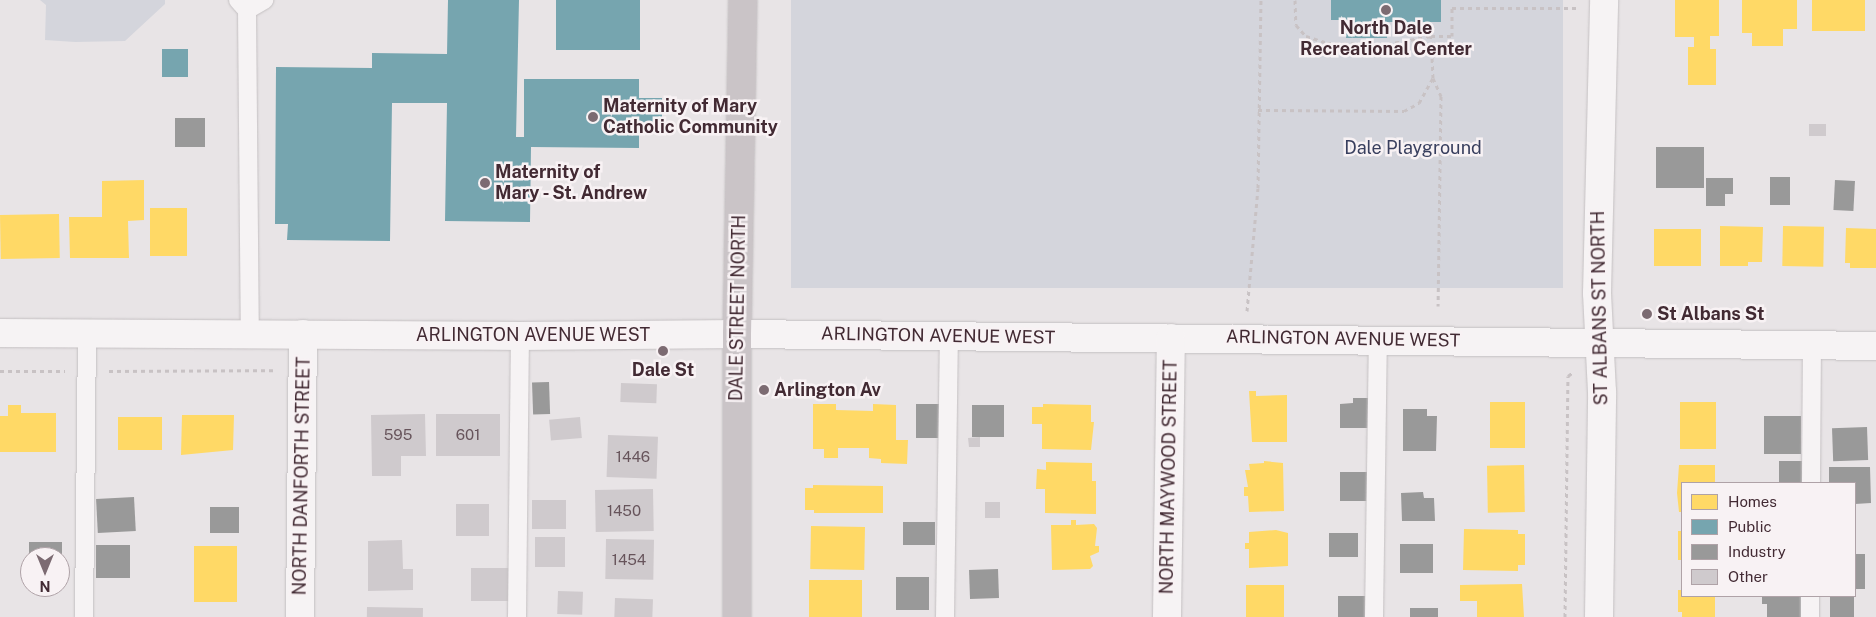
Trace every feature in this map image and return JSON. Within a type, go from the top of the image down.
[{"type":"main road","name":"DALE STREET NORTH","points":[[737,617],[737,334],[743,0]]},
{"type":"street","name":"ST ALBANS ST NORTH","points":[[1599,617],[1602,392],[1596,293],[1604,4]]},
{"type":"street","name":"ARLINGTON AVENUE WEST","points":[[0,333],[87,332],[520,336],[737,334],[1876,346]]},
{"type":"street","name":"NORTH DANFORTH STREET","points":[[300,617],[303,334]]},
{"type":"street","name":"NORTH MAYWOOD STREET","points":[[1167,617],[1171,338]]},
{"type":"lane","points":[[250,334],[242,5],[264,0]]},
{"type":"lane","points":[[84,617],[87,332]]},
{"type":"lane","points":[[517,617],[520,336]]},
{"type":"lane","points":[[945,617],[948,336]]},
{"type":"lane","points":[[1374,617],[1378,340]]},
{"type":"lane","points":[[1811,482],[1812,344]]},
{"type":"lane","points":[[1810,597],[1810,617]]},
{"type":"path","points":[[1245,339],[1258,188],[1260,0]]},
{"type":"path","points":[[1294,0],[1296,25],[1306,36],[1327,43],[1387,44],[1431,36],[1452,36],[1452,8],[1604,4]]},
{"type":"path","points":[[1431,36],[1433,78],[1441,96],[1438,306]]},
{"type":"path","points":[[1258,110],[1404,111],[1420,103],[1433,78]]},
{"type":"path","points":[[0,371],[277,368]]},
{"type":"path","points":[[1564,617],[1568,376],[1572,373]]},
{"type":"green space","points":[[40,0],[165,0],[165,4],[125,41],[75,42],[45,40],[46,5]]},
{"type":"green space","name":"Dale Playground","points":[[791,0],[1563,0],[1563,288],[791,288]]},
{"type":"building: Homes","points":[[1675,0],[1719,0],[1719,36],[1710,36],[1710,49],[1716,49],[1716,85],[1688,85],[1688,47],[1694,47],[1694,37],[1675,37]]},
{"type":"building: Homes","points":[[1742,0],[1797,0],[1797,29],[1783,29],[1783,46],[1752,46],[1752,33],[1742,33]]},
{"type":"building: Homes","points":[[1812,0],[1865,0],[1865,31],[1812,31]]},
{"type":"building: Homes","points":[[144,180],[144,220],[128,221],[129,258],[70,258],[69,217],[102,217],[102,181]]},
{"type":"building: Homes","points":[[150,208],[187,208],[187,256],[150,256]]},
{"type":"building: Homes","points":[[59,214],[60,258],[1,259],[0,215]]},
{"type":"building: Homes","points":[[1720,226],[1763,227],[1762,262],[1748,262],[1748,266],[1720,266]]},
{"type":"building: Homes","points":[[1783,226],[1824,227],[1823,267],[1782,266]]},
{"type":"building: Homes","points":[[1846,228],[1876,229],[1876,268],[1850,268],[1850,263],[1845,263]]},
{"type":"building: Homes","points":[[1654,229],[1701,229],[1701,266],[1654,266]]},
{"type":"building: Homes","points":[[1249,391],[1256,391],[1256,396],[1287,395],[1287,442],[1252,442]]},
{"type":"building: Homes","points":[[1490,402],[1525,402],[1525,448],[1490,448]]},
{"type":"building: Homes","points":[[1680,402],[1716,402],[1716,449],[1680,449]]},
{"type":"building: Homes","points":[[813,404],[836,404],[836,410],[873,411],[873,404],[896,405],[896,440],[908,440],[907,464],[881,463],[881,459],[869,458],[869,448],[838,448],[838,458],[824,458],[824,449],[813,449]]},
{"type":"building: Homes","points":[[1043,404],[1091,405],[1091,422],[1094,422],[1091,450],[1042,449],[1042,424],[1032,424],[1032,407],[1043,407]]},
{"type":"building: Homes","points":[[8,405],[21,405],[21,413],[56,413],[56,452],[0,452],[0,416],[8,416]]},
{"type":"building: Homes","points":[[182,415],[234,415],[233,450],[181,455]]},
{"type":"building: Homes","points":[[118,417],[162,417],[162,450],[118,450]]},
{"type":"building: Homes","points":[[1264,461],[1283,463],[1284,511],[1249,512],[1248,496],[1244,496],[1244,487],[1248,487],[1245,470],[1250,470],[1249,464],[1264,463]]},
{"type":"building: Homes","points":[[1046,462],[1092,463],[1092,481],[1096,481],[1096,514],[1045,513],[1045,489],[1036,489],[1037,469],[1046,470]]},
{"type":"building: Homes","points":[[1524,465],[1525,512],[1488,513],[1487,466]]},
{"type":"building: Homes","points":[[1679,465],[1715,465],[1715,482],[1681,482],[1681,512],[1679,512],[1677,493]]},
{"type":"building: Homes","points":[[813,485],[883,486],[883,513],[814,513],[814,510],[805,510],[805,488],[813,488]]},
{"type":"building: Homes","points":[[1071,520],[1076,520],[1076,525],[1094,524],[1097,528],[1095,546],[1099,546],[1099,552],[1090,556],[1093,566],[1090,569],[1052,570],[1051,525],[1071,525]]},
{"type":"building: Homes","points":[[811,526],[865,527],[864,570],[810,569]]},
{"type":"building: Homes","points":[[1464,529],[1518,530],[1518,534],[1525,534],[1525,565],[1518,565],[1518,571],[1463,570]]},
{"type":"building: Homes","points":[[1276,530],[1288,533],[1288,566],[1249,568],[1249,549],[1245,549],[1245,543],[1249,543],[1249,532]]},
{"type":"building: Homes","points":[[1678,531],[1681,531],[1681,560],[1678,560]]},
{"type":"building: Homes","points":[[194,546],[237,546],[237,602],[194,602]]},
{"type":"building: Homes","points":[[809,580],[862,580],[862,617],[809,617]]},
{"type":"building: Homes","points":[[1522,584],[1524,617],[1477,617],[1477,601],[1460,601],[1460,585]]},
{"type":"building: Homes","points":[[1246,585],[1284,585],[1284,617],[1246,617]]},
{"type":"building: Homes","points":[[1678,590],[1681,590],[1681,597],[1715,597],[1715,617],[1682,617],[1682,612],[1678,612]]},
{"type":"building: Public","name":"Maternity of Mary Catholic Community","points":[[448,0],[519,0],[516,137],[524,137],[524,79],[639,79],[639,98],[662,98],[662,130],[639,130],[639,148],[531,147],[530,222],[445,221],[447,103],[392,103],[390,241],[287,240],[288,224],[275,224],[276,67],[372,68],[372,53],[447,54]]},
{"type":"building: Public","points":[[556,0],[640,0],[640,50],[556,50]]},
{"type":"building: Public","name":"North Dale Recreational Center","points":[[1331,0],[1441,0],[1441,22],[1387,22],[1387,38],[1346,38],[1346,20],[1331,20]]},
{"type":"building: Public","points":[[162,49],[188,49],[188,77],[162,77]]},
{"type":"building: Industry","points":[[175,118],[205,118],[205,147],[175,147]]},
{"type":"building: Industry","points":[[1656,147],[1704,147],[1704,188],[1656,188]]},
{"type":"building: Industry","points":[[1770,177],[1790,177],[1790,205],[1770,205]]},
{"type":"building: Industry","points":[[1706,178],[1733,178],[1733,194],[1725,194],[1725,206],[1706,206]]},
{"type":"building: Industry","points":[[1835,180],[1855,181],[1853,211],[1833,210]]},
{"type":"building: Industry","points":[[549,382],[550,414],[533,415],[532,383]]},
{"type":"building: Industry","points":[[1353,398],[1372,398],[1372,428],[1340,428],[1340,404],[1353,403]]},
{"type":"building: Industry","points":[[916,404],[944,404],[944,438],[916,438]]},
{"type":"building: Industry","points":[[972,405],[1004,405],[1004,437],[972,437]]},
{"type":"building: Industry","points":[[1403,409],[1427,409],[1427,416],[1437,416],[1436,451],[1403,451]]},
{"type":"building: Industry","points":[[1764,416],[1801,416],[1801,454],[1764,454]]},
{"type":"building: Industry","points":[[1867,427],[1868,460],[1833,461],[1832,428]]},
{"type":"building: Industry","points":[[1779,461],[1802,461],[1802,482],[1779,482]]},
{"type":"building: Industry","points":[[1829,467],[1870,467],[1871,503],[1856,504],[1856,482],[1829,482]]},
{"type":"building: Industry","points":[[1340,472],[1368,472],[1368,501],[1340,501]]},
{"type":"building: Industry","points":[[1423,492],[1424,498],[1434,498],[1435,521],[1402,521],[1401,493]]},
{"type":"building: Industry","points":[[134,497],[136,531],[98,533],[96,499]]},
{"type":"building: Industry","points":[[210,507],[239,507],[239,533],[210,533]]},
{"type":"building: Industry","points":[[903,522],[935,522],[935,545],[903,545]]},
{"type":"building: Industry","points":[[1329,533],[1358,533],[1358,557],[1329,557]]},
{"type":"building: Industry","points":[[29,542],[62,542],[62,547],[29,547]]},
{"type":"building: Industry","points":[[1400,544],[1433,544],[1433,573],[1400,573]]},
{"type":"building: Industry","points":[[96,545],[130,545],[130,578],[96,578]]},
{"type":"building: Industry","points":[[1856,554],[1865,554],[1865,589],[1856,589]]},
{"type":"building: Industry","points":[[998,569],[999,598],[970,599],[969,570]]},
{"type":"building: Industry","points":[[896,577],[929,577],[929,610],[896,610]]},
{"type":"building: Industry","points":[[1338,596],[1368,596],[1368,617],[1338,617]]},
{"type":"building: Industry","points":[[1762,597],[1803,597],[1803,617],[1767,617],[1767,604],[1762,604]]},
{"type":"building: Industry","points":[[1830,597],[1854,597],[1854,617],[1830,617]]},
{"type":"building: Industry","points":[[1410,608],[1438,608],[1438,617],[1410,617]]},
{"type":"building: Other","points":[[1809,124],[1826,124],[1826,136],[1809,136]]},
{"type":"building: Other","points":[[621,383],[657,384],[656,403],[620,402]]},
{"type":"building: Other","points":[[425,414],[426,456],[401,456],[401,476],[372,476],[371,415]]},
{"type":"building: Other","points":[[436,414],[500,414],[500,456],[436,456]]},
{"type":"building: Other","points":[[580,417],[582,438],[551,441],[549,420]]},
{"type":"building: Other","points":[[608,435],[658,437],[657,479],[607,477]]},
{"type":"building: Other","points":[[980,437],[980,447],[969,447],[968,438]]},
{"type":"building: Other","points":[[653,489],[654,531],[596,532],[595,490]]},
{"type":"building: Other","points":[[532,500],[566,500],[566,529],[532,529]]},
{"type":"building: Other","points":[[985,502],[1000,502],[1000,518],[985,518]]},
{"type":"building: Other","points":[[456,504],[489,504],[489,536],[456,536]]},
{"type":"building: Other","points":[[535,537],[565,537],[565,567],[535,567]]},
{"type":"building: Other","points":[[606,539],[654,540],[653,580],[605,579]]},
{"type":"building: Other","points":[[402,540],[403,569],[413,569],[413,590],[368,591],[368,541]]},
{"type":"building: Other","points":[[471,568],[509,568],[509,601],[471,601]]},
{"type":"building: Other","points":[[558,591],[583,592],[582,615],[557,614]]},
{"type":"building: Other","points":[[615,598],[653,599],[652,617],[614,617]]},
{"type":"building: Other","points":[[367,607],[423,608],[423,617],[367,617]]},
{"type":"place","name":"North Dale Recreational Center","points":[[1386,10]]},
{"type":"place","name":"Maternity of Mary Catholic Community","points":[[593,117]]},
{"type":"place","name":"Maternity of Mary - St. Andrew","points":[[485,183]]},
{"type":"place","name":"St Albans St","points":[[1647,314]]},
{"type":"place","name":"Dale St","points":[[663,351]]},
{"type":"place","name":"Arlington Av","points":[[764,390]]}]
